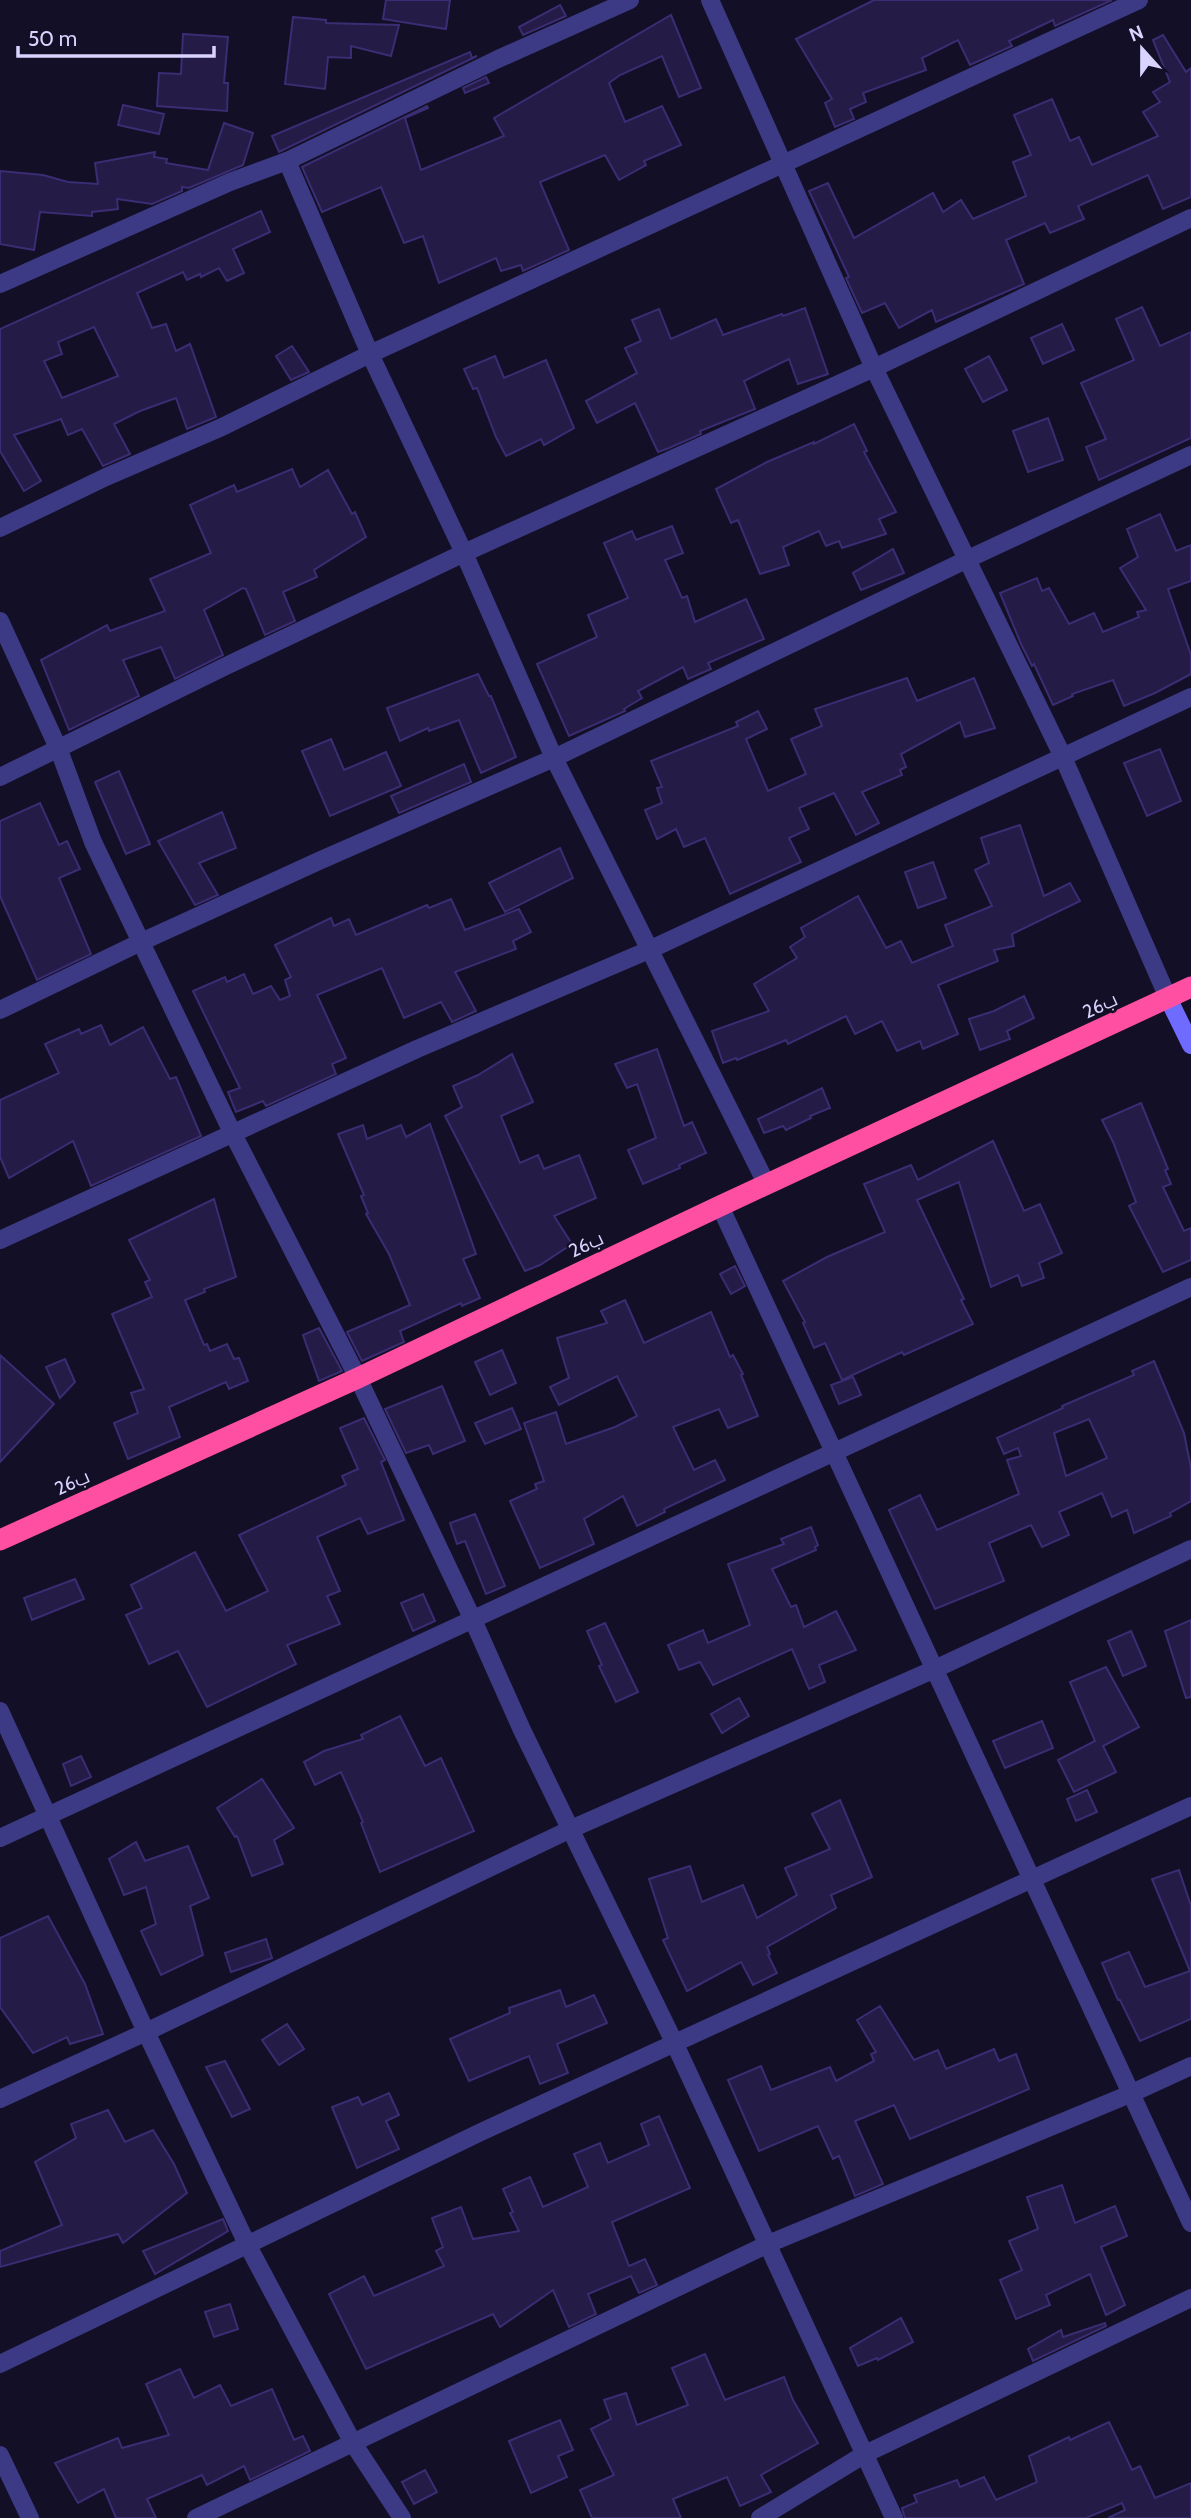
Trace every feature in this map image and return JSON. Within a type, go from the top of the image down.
[{"type":"highway","name":"26ب","points":[[0,1540],[358,1378],[720,1206],[1191,988]]},
{"type":"main road","points":[[1168,998],[1191,1045]]},
{"type":"street","points":[[0,284],[230,182],[287,161],[498,59],[630,0]]},
{"type":"street","points":[[710,0],[874,368],[1063,757],[1168,998]]},
{"type":"street","points":[[0,528],[106,477],[222,427],[370,354],[1139,0]]},
{"type":"street","points":[[287,161],[370,354],[464,553],[555,758],[767,1185]]},
{"type":"street","points":[[0,777],[464,553],[874,368],[1191,218]]},
{"type":"street","points":[[0,1010],[141,942],[555,758],[1191,455]]},
{"type":"street","points":[[0,621],[59,750],[93,842],[232,1132],[358,1378],[522,1730],[674,2042],[894,2518]]},
{"type":"street","points":[[0,1240],[417,1049],[649,950],[1191,697]]},
{"type":"street","points":[[720,1206],[1191,2223]]},
{"type":"street","points":[[0,1838],[1191,1287]]},
{"type":"street","points":[[0,2099],[571,1829],[935,1669],[1191,1549]]},
{"type":"street","points":[[0,1711],[146,2032],[247,2244],[354,2443],[402,2518]]},
{"type":"street","points":[[0,2364],[674,2042],[1191,1806]]},
{"type":"street","points":[[196,2518],[768,2244],[1130,2094],[1191,2066]]},
{"type":"street","points":[[760,2518],[865,2454],[1191,2298]]},
{"type":"street","points":[[0,2455],[30,2518]]},
{"type":"building","points":[[386,0],[450,0],[446,29],[383,19]]},
{"type":"building","points":[[874,0],[1112,0],[1055,26],[1053,20],[1009,41],[1012,46],[970,65],[958,40],[922,58],[926,70],[863,93],[866,102],[850,109],[854,119],[835,127],[825,103],[832,99],[796,39]]},
{"type":"building","points":[[560,5],[566,16],[523,35],[519,27]]},
{"type":"building","points":[[671,15],[701,88],[679,97],[662,56],[620,75],[609,83],[625,122],[662,106],[681,145],[644,161],[646,165],[619,180],[605,155],[540,182],[569,250],[523,271],[521,265],[501,271],[496,258],[439,283],[423,236],[404,243],[381,187],[322,212],[302,167],[427,106],[428,108],[405,118],[421,170],[504,136],[494,118]]},
{"type":"building","points":[[293,17],[326,20],[326,23],[399,25],[391,56],[351,46],[351,58],[328,57],[325,89],[285,84]]},
{"type":"building","points":[[183,34],[228,37],[224,83],[228,83],[227,111],[157,106],[159,73],[181,74]]},
{"type":"building","points":[[1163,35],[1186,72],[1191,68],[1191,197],[1163,209],[1148,175],[1078,206],[1084,219],[1050,233],[1045,223],[1006,240],[1024,284],[936,322],[932,310],[899,328],[885,303],[862,313],[846,278],[849,277],[809,191],[828,183],[854,238],[933,193],[943,212],[961,200],[973,219],[1026,196],[1013,162],[1031,155],[1014,115],[1052,99],[1070,141],[1079,137],[1092,165],[1158,136],[1143,112],[1160,102],[1153,92],[1170,82],[1153,40]]},
{"type":"building","points":[[470,52],[472,58],[477,56],[279,152],[272,136]]},
{"type":"building","points":[[486,77],[489,83],[465,93],[463,88]]},
{"type":"building","points":[[123,105],[164,114],[159,134],[118,125]]},
{"type":"building","points":[[224,123],[253,133],[243,165],[189,188],[182,187],[182,191],[152,204],[117,199],[118,209],[92,212],[92,216],[40,212],[34,250],[0,244],[0,171],[98,184],[95,163],[155,152],[154,157],[167,159],[166,163],[208,170]]},
{"type":"building","points":[[261,211],[270,232],[233,249],[244,273],[227,281],[219,268],[201,277],[200,274],[187,280],[183,272],[137,293],[152,328],[166,324],[176,351],[190,344],[216,417],[187,429],[176,398],[140,411],[114,424],[130,454],[103,466],[82,429],[68,435],[61,419],[14,435],[41,481],[24,491],[0,451],[0,329]],"holes":[[[94,327],[118,376],[62,398],[44,361],[62,354],[58,342]]]},
{"type":"building","points":[[1142,307],[1160,346],[1191,332],[1191,438],[1099,480],[1086,447],[1106,439],[1081,383],[1134,360],[1116,319]]},
{"type":"building","points":[[805,308],[828,374],[798,384],[789,359],[744,381],[755,409],[700,431],[701,434],[669,448],[658,452],[635,403],[597,423],[586,401],[637,373],[625,348],[641,341],[632,320],[659,309],[671,339],[716,319],[723,335]]},
{"type":"building","points":[[1062,324],[1074,350],[1043,364],[1031,338]]},
{"type":"building","points":[[292,346],[309,372],[291,380],[276,356]]},
{"type":"building","points":[[495,356],[504,378],[546,360],[574,428],[544,445],[541,439],[506,456],[477,388],[473,389],[464,369]]},
{"type":"building","points":[[989,356],[1007,390],[983,402],[965,369]]},
{"type":"building","points":[[1048,418],[1063,460],[1028,472],[1013,431]]},
{"type":"building","points":[[854,424],[867,451],[864,452],[896,512],[879,519],[886,534],[842,548],[839,541],[826,546],[819,531],[783,547],[789,565],[760,574],[738,520],[731,523],[716,489],[767,462],[814,444]]},
{"type":"building","points":[[292,469],[300,487],[328,470],[352,514],[355,512],[366,537],[314,570],[317,577],[283,592],[295,621],[265,635],[246,589],[243,588],[204,610],[223,655],[175,679],[161,647],[123,660],[139,696],[69,730],[41,660],[107,625],[110,631],[165,611],[150,579],[211,553],[190,505],[234,485],[237,492]]},
{"type":"building","points":[[1160,514],[1176,551],[1191,545],[1191,581],[1168,589],[1191,655],[1191,674],[1124,706],[1113,680],[1072,694],[1073,696],[1053,705],[1034,664],[1032,666],[1021,644],[1000,593],[1037,578],[1042,591],[1049,588],[1069,624],[1094,613],[1103,632],[1139,617],[1137,612],[1146,610],[1120,568],[1138,557],[1127,529]]},
{"type":"building","points":[[672,526],[683,553],[665,560],[682,598],[687,596],[695,622],[746,599],[764,639],[708,663],[711,669],[688,679],[683,667],[638,691],[642,698],[624,709],[625,711],[569,736],[537,664],[597,637],[588,615],[628,598],[604,543],[632,531],[636,540]]},
{"type":"building","points":[[893,549],[904,573],[861,590],[853,573]]},
{"type":"building","points":[[478,674],[491,696],[516,757],[481,773],[459,720],[429,731],[428,728],[400,741],[387,708]]},
{"type":"building","points":[[907,678],[917,701],[974,678],[995,728],[965,737],[960,722],[901,754],[906,767],[900,770],[902,775],[862,792],[879,823],[856,835],[834,793],[799,808],[809,829],[789,838],[801,862],[730,894],[705,838],[684,847],[676,829],[657,839],[645,810],[662,803],[657,788],[662,787],[651,761],[738,726],[736,722],[758,711],[767,729],[746,739],[768,791],[806,774],[791,739],[822,726],[815,709]]},
{"type":"building","points":[[331,739],[344,770],[386,752],[401,786],[330,816],[302,751]]},
{"type":"building","points":[[1160,749],[1181,801],[1147,816],[1124,763]]},
{"type":"building","points":[[464,764],[471,782],[399,813],[391,796]]},
{"type":"building","points":[[119,771],[150,844],[126,854],[95,782]]},
{"type":"building","points":[[40,803],[59,845],[67,841],[80,869],[59,878],[91,954],[37,980],[0,896],[0,821]]},
{"type":"building","points":[[222,812],[236,848],[199,863],[218,895],[195,905],[158,841]]},
{"type":"building","points":[[1020,825],[1044,896],[1070,883],[1080,901],[1012,934],[1014,946],[994,950],[998,961],[938,985],[958,1034],[923,1049],[920,1041],[897,1051],[882,1021],[855,1034],[846,1016],[788,1044],[786,1040],[723,1063],[712,1031],[769,1011],[754,984],[797,958],[790,947],[805,937],[801,928],[858,896],[886,948],[901,941],[912,963],[953,946],[945,925],[992,906],[975,870],[989,863],[981,838]]},
{"type":"building","points":[[560,848],[573,878],[505,912],[489,883]]},
{"type":"building","points":[[933,862],[946,898],[918,908],[905,872]]},
{"type":"building","points":[[451,899],[465,930],[519,909],[531,932],[513,941],[516,949],[455,972],[476,1011],[452,1022],[441,1002],[404,1018],[382,968],[317,995],[346,1058],[332,1064],[336,1074],[266,1106],[263,1101],[236,1112],[228,1092],[240,1088],[193,991],[225,977],[227,982],[244,974],[253,994],[271,986],[280,1000],[290,996],[285,980],[291,977],[275,945],[331,918],[334,926],[349,919],[356,935],[427,905],[429,908]]},
{"type":"building","points":[[1024,996],[1034,1018],[1007,1031],[1010,1039],[980,1050],[969,1019],[994,1011]]},
{"type":"building","points":[[101,1025],[110,1045],[143,1027],[170,1079],[176,1077],[201,1136],[91,1186],[73,1141],[9,1178],[0,1157],[0,1100],[59,1073],[45,1044],[79,1029],[81,1034]]},
{"type":"building","points":[[657,1049],[684,1126],[692,1122],[706,1153],[643,1184],[628,1150],[656,1138],[637,1084],[627,1088],[615,1064]]},
{"type":"building","points":[[512,1054],[533,1102],[501,1116],[520,1163],[538,1155],[544,1169],[579,1155],[596,1198],[554,1216],[572,1244],[540,1265],[525,1271],[445,1116],[462,1107],[453,1086],[478,1075]]},
{"type":"building","points":[[822,1088],[830,1108],[786,1130],[783,1126],[764,1133],[758,1119]]},
{"type":"building","points":[[1141,1103],[1168,1169],[1165,1170],[1171,1184],[1163,1187],[1184,1231],[1191,1228],[1191,1260],[1163,1272],[1129,1206],[1136,1202],[1102,1120]]},
{"type":"building","points":[[430,1124],[476,1254],[463,1259],[480,1298],[462,1306],[461,1303],[400,1331],[404,1342],[362,1361],[347,1332],[410,1305],[389,1254],[366,1214],[368,1213],[361,1196],[364,1195],[338,1134],[363,1125],[367,1139],[401,1125],[406,1137]]},
{"type":"building","points":[[993,1141],[1024,1211],[1040,1204],[1062,1253],[1039,1263],[1044,1278],[1022,1286],[1018,1275],[991,1287],[959,1182],[917,1200],[973,1324],[904,1355],[902,1352],[842,1380],[825,1343],[814,1348],[803,1323],[805,1322],[783,1281],[827,1257],[885,1232],[864,1184],[911,1165],[918,1180]]},
{"type":"building","points":[[214,1199],[236,1277],[204,1289],[205,1292],[185,1300],[204,1345],[207,1344],[210,1351],[227,1344],[234,1359],[239,1358],[248,1381],[229,1389],[226,1382],[169,1407],[180,1437],[128,1459],[114,1423],[138,1413],[131,1393],[144,1389],[112,1314],[152,1297],[145,1282],[150,1280],[129,1240]]},
{"type":"building","points":[[735,1266],[745,1286],[731,1294],[720,1274]]},
{"type":"building","points":[[625,1300],[644,1343],[711,1312],[730,1357],[733,1355],[743,1374],[741,1375],[758,1416],[728,1428],[719,1409],[673,1427],[694,1470],[715,1460],[725,1480],[664,1509],[665,1512],[637,1526],[623,1496],[584,1519],[594,1544],[540,1568],[510,1501],[537,1489],[535,1484],[544,1481],[524,1423],[556,1412],[566,1444],[615,1427],[637,1416],[617,1376],[559,1405],[550,1387],[569,1378],[557,1338],[607,1323],[601,1311]]},
{"type":"building","points":[[319,1328],[342,1371],[319,1381],[303,1335]]},
{"type":"building","points":[[502,1350],[516,1383],[490,1395],[475,1362]]},
{"type":"building","points":[[0,1355],[54,1404],[0,1462]]},
{"type":"building","points":[[65,1359],[75,1382],[60,1398],[46,1367]]},
{"type":"building","points":[[1154,1361],[1184,1433],[1191,1468],[1191,1501],[1170,1513],[1171,1516],[1134,1533],[1127,1510],[1112,1517],[1102,1493],[1059,1512],[1069,1535],[1042,1547],[1031,1525],[989,1543],[1004,1581],[935,1609],[889,1510],[920,1495],[937,1530],[1019,1494],[1007,1460],[1021,1456],[1018,1448],[1004,1454],[997,1438],[1134,1375],[1132,1371]],"holes":[[[1089,1419],[1107,1458],[1066,1476],[1054,1433]]]},
{"type":"building","points":[[853,1377],[861,1395],[839,1404],[831,1385]]},
{"type":"building","points":[[442,1386],[465,1441],[433,1454],[429,1445],[406,1453],[385,1409]]},
{"type":"building","points":[[512,1408],[521,1429],[485,1444],[475,1423]]},
{"type":"building","points":[[364,1418],[385,1460],[381,1462],[404,1520],[368,1534],[360,1518],[317,1537],[340,1591],[327,1596],[340,1624],[287,1645],[296,1664],[207,1707],[178,1651],[149,1664],[126,1615],[142,1608],[131,1585],[195,1552],[226,1611],[268,1591],[239,1535],[346,1485],[342,1476],[358,1469],[340,1428]]},
{"type":"building","points":[[475,1514],[505,1586],[486,1594],[465,1541],[457,1544],[450,1523]]},
{"type":"building","points":[[811,1527],[818,1545],[816,1550],[772,1569],[791,1607],[796,1605],[804,1627],[836,1611],[856,1650],[819,1665],[825,1682],[809,1689],[792,1649],[713,1685],[700,1662],[679,1670],[668,1645],[703,1630],[708,1643],[750,1625],[728,1564],[784,1544],[781,1539]]},
{"type":"building","points":[[75,1579],[84,1599],[32,1620],[24,1598]]},
{"type":"building","points":[[423,1594],[435,1621],[413,1631],[401,1603]]},
{"type":"building","points":[[1191,1620],[1191,1697],[1186,1698],[1165,1631]]},
{"type":"building","points":[[605,1623],[638,1692],[616,1702],[599,1666],[602,1665],[587,1631]]},
{"type":"building","points":[[1131,1631],[1146,1666],[1123,1676],[1108,1641]]},
{"type":"building","points":[[1106,1667],[1139,1727],[1103,1746],[1116,1772],[1074,1792],[1058,1760],[1095,1741],[1070,1682]]},
{"type":"building","points":[[739,1698],[749,1716],[722,1733],[711,1714]]},
{"type":"building","points":[[400,1716],[425,1766],[441,1758],[474,1831],[380,1872],[361,1823],[363,1822],[341,1772],[315,1785],[304,1762],[324,1751],[363,1739],[361,1735]]},
{"type":"building","points":[[1042,1721],[1053,1748],[1005,1768],[993,1741]]},
{"type":"building","points":[[81,1756],[91,1777],[71,1786],[63,1764]]},
{"type":"building","points":[[262,1779],[294,1828],[274,1840],[283,1864],[252,1876],[237,1836],[235,1837],[217,1808]]},
{"type":"building","points":[[1087,1790],[1097,1812],[1076,1821],[1067,1799]]},
{"type":"building","points":[[840,1800],[872,1877],[831,1895],[836,1908],[767,1947],[777,1973],[753,1985],[741,1962],[687,1991],[663,1940],[668,1938],[649,1879],[690,1866],[702,1902],[743,1885],[757,1918],[797,1895],[785,1868],[830,1849],[812,1814]]},
{"type":"building","points":[[136,1842],[145,1861],[188,1846],[209,1898],[190,1906],[203,1955],[161,1975],[141,1931],[156,1924],[146,1887],[124,1895],[109,1859]]},
{"type":"building","points":[[1179,1870],[1191,1906],[1191,2019],[1140,2041],[1102,1963],[1129,1952],[1145,1987],[1190,1971],[1152,1879]]},
{"type":"building","points":[[48,1916],[85,1984],[103,2034],[70,2044],[67,2037],[33,2053],[0,2007],[0,1938]]},
{"type":"building","points":[[266,1939],[272,1958],[231,1972],[225,1953]]},
{"type":"building","points":[[560,1990],[566,2007],[594,1995],[607,2023],[557,2044],[568,2073],[540,2084],[529,2056],[469,2081],[450,2039],[510,2013],[509,2008]]},
{"type":"building","points":[[880,2006],[914,2060],[938,2050],[946,2069],[994,2049],[999,2061],[1016,2054],[1029,2089],[910,2139],[894,2105],[855,2121],[883,2184],[855,2196],[839,2156],[833,2159],[818,2126],[759,2151],[728,2080],[761,2066],[771,2090],[830,2067],[836,2081],[874,2061],[871,2054],[876,2052],[857,2020]]},
{"type":"building","points":[[287,2024],[304,2049],[279,2065],[262,2040]]},
{"type":"building","points":[[225,2061],[250,2109],[232,2117],[206,2067]]},
{"type":"building","points":[[389,2093],[399,2115],[386,2121],[399,2149],[357,2168],[332,2107],[358,2097],[362,2105]]},
{"type":"building","points":[[108,2110],[125,2142],[153,2130],[174,2164],[187,2193],[123,2243],[118,2234],[0,2267],[0,2251],[62,2225],[35,2162],[76,2138],[71,2124]]},
{"type":"building","points":[[659,2116],[690,2188],[612,2222],[629,2266],[645,2259],[657,2285],[639,2293],[631,2276],[588,2294],[596,2314],[569,2327],[553,2290],[500,2327],[493,2314],[366,2369],[329,2294],[364,2276],[374,2296],[444,2266],[436,2251],[443,2247],[432,2218],[461,2207],[473,2239],[519,2231],[503,2189],[530,2177],[543,2207],[588,2187],[574,2154],[600,2143],[608,2163],[649,2145],[641,2124]]},
{"type":"building","points":[[1062,2185],[1075,2223],[1115,2206],[1127,2236],[1101,2247],[1125,2305],[1106,2315],[1090,2274],[1046,2295],[1050,2305],[1016,2319],[1000,2280],[1022,2270],[1009,2241],[1038,2229],[1027,2197]]},
{"type":"building","points":[[223,2219],[228,2231],[155,2274],[143,2251]]},
{"type":"building","points":[[230,2304],[238,2329],[214,2337],[205,2312]]},
{"type":"building","points":[[901,2318],[913,2342],[878,2360],[877,2358],[858,2366],[850,2348]]},
{"type":"building","points":[[1105,2323],[1106,2326],[1033,2361],[1028,2349],[1061,2330],[1063,2337]]},
{"type":"building","points":[[705,2354],[725,2400],[784,2377],[793,2400],[818,2443],[761,2475],[771,2492],[740,2506],[727,2477],[673,2499],[681,2518],[592,2518],[580,2490],[614,2475],[591,2429],[611,2419],[604,2400],[626,2393],[637,2425],[688,2405],[672,2368]]},
{"type":"building","points":[[180,2369],[194,2398],[220,2385],[231,2406],[272,2389],[294,2440],[303,2436],[310,2451],[250,2480],[244,2466],[207,2485],[202,2475],[147,2499],[156,2518],[116,2518],[104,2489],[78,2503],[55,2463],[118,2438],[122,2448],[169,2435],[146,2384]]},
{"type":"building","points":[[560,2420],[573,2450],[558,2456],[567,2477],[531,2493],[509,2441]]},
{"type":"building","points":[[1109,2422],[1132,2470],[1140,2466],[1155,2498],[1191,2483],[1191,2518],[1108,2518],[1125,2510],[1122,2503],[1086,2518],[905,2518],[902,2508],[917,2502],[914,2495],[957,2480],[960,2487],[984,2477],[996,2500],[1037,2482],[1029,2456]]},
{"type":"building","points":[[425,2470],[437,2492],[414,2504],[402,2482]]}]
